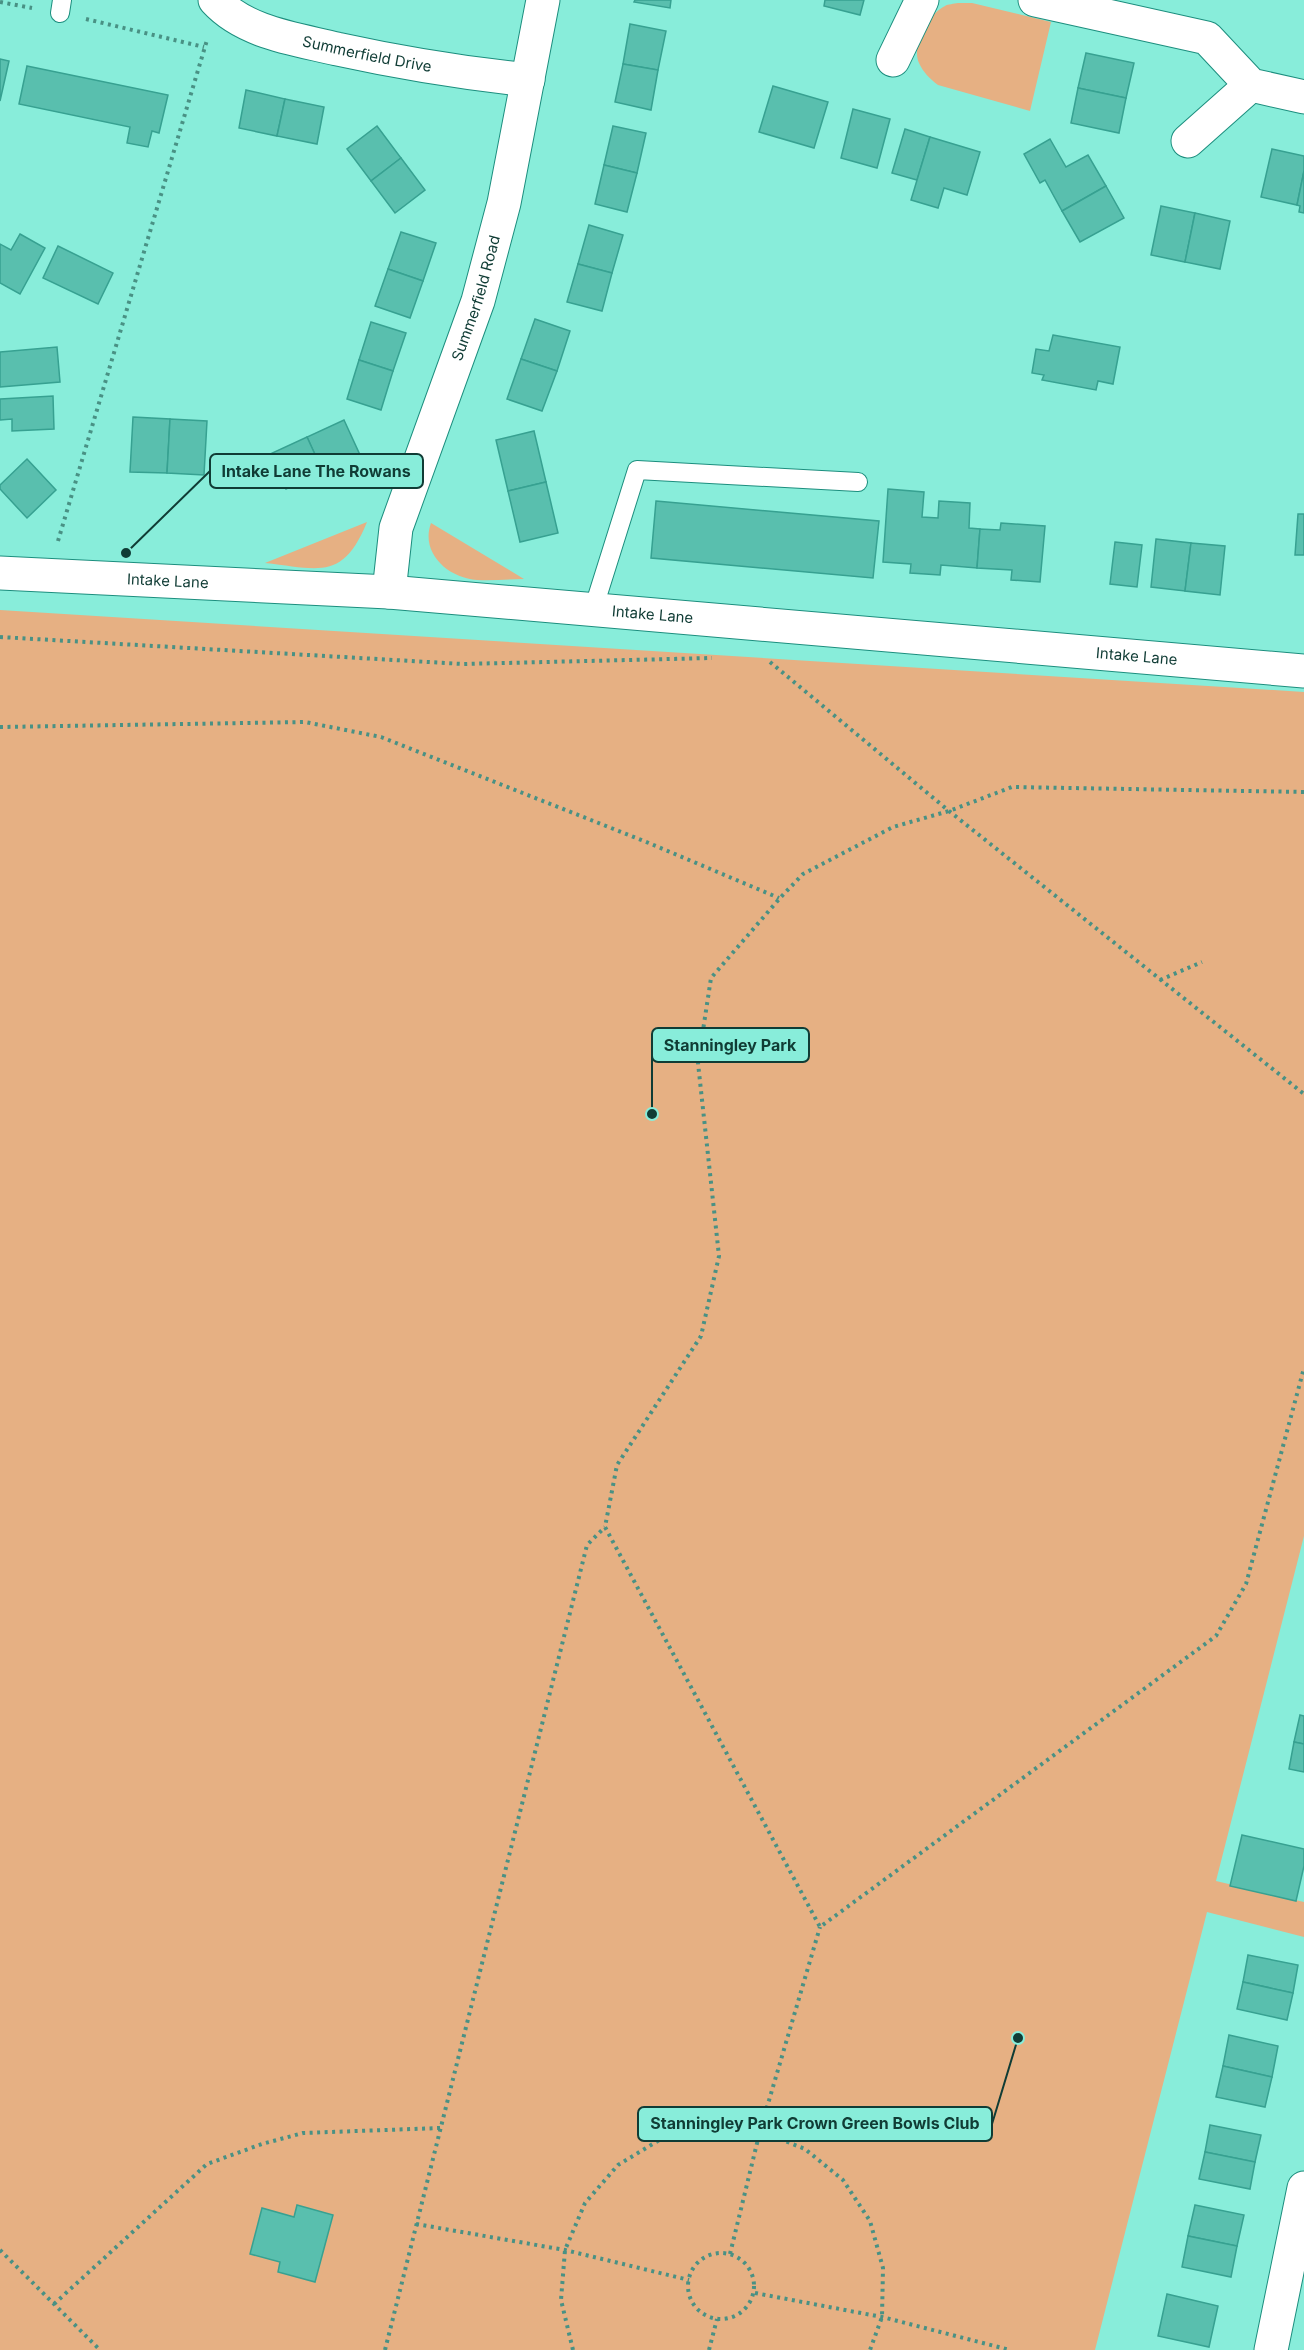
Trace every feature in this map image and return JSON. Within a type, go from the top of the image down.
[{"type":"street","name":"Summerfield Road","points":[[389,592],[396,528],[478,302],[504,203],[543,0]]},
{"type":"street","points":[[893,60],[922,0]]},
{"type":"street","points":[[1035,0],[1207,38],[1251,85],[1304,97]]},
{"type":"street","name":"Summerfield Drive","points":[[217,2],[246,24],[280,36],[405,64],[528,80]]},
{"type":"street","points":[[1188,141],[1251,85]]},
{"type":"street","name":"Intake Lane","points":[[0,573],[389,592],[1304,671]]},
{"type":"street","points":[[1271,2350],[1304,2188]]},
{"type":"lane","points":[[593,610],[637,470],[858,482]]},
{"type":"path","points":[[0,2],[61,7],[204,47]]},
{"type":"path","points":[[50,577],[61,525],[217,2]]},
{"type":"path","points":[[0,637],[462,664],[717,658]]},
{"type":"path","points":[[764,657],[949,811],[1304,1094]]},
{"type":"path","points":[[0,727],[305,722],[381,737],[644,841],[780,898]]},
{"type":"path","points":[[385,2350],[587,1545],[605,1527],[617,1465],[701,1336],[719,1256],[698,1063],[711,978],[803,874],[893,827],[949,811],[1012,787],[1304,792]]},
{"type":"path","points":[[1160,980],[1202,962]]},
{"type":"path","points":[[730,2254],[760,2131],[820,1927],[1216,1636],[1246,1584],[1304,1368]]},
{"type":"path","points":[[605,1527],[820,1927]]},
{"type":"path","points":[[573,2350],[561,2301],[565,2250],[585,2203],[618,2165],[661,2139],[710,2127],[760,2131],[805,2149],[843,2180],[870,2221],[883,2268],[882,2317],[870,2350]]},
{"type":"path","points":[[54,2304],[207,2164],[262,2144],[303,2133],[440,2128]]},
{"type":"path","points":[[416,2224],[565,2250],[689,2280]]},
{"type":"path","points":[[0,2250],[99,2350]]},
{"type":"path","points":[[719,2253],[730,2254],[747,2264],[752,2273],[755,2293],[745,2310],[737,2316],[717,2319],[706,2316],[697,2310],[691,2301],[688,2290],[692,2269],[699,2261],[719,2253]]},
{"type":"path","points":[[755,2293],[882,2317],[1010,2350]]},
{"type":"path","points":[[709,2350],[717,2319]]},
{"type":"shaded area","points":[[972,3],[1051,22],[1030,111],[938,85],[919,63],[917,48],[927,23],[946,5]]},
{"type":"shaded area","points":[[367,522],[349,554],[327,567],[265,563]]},
{"type":"shaded area","points":[[431,523],[524,579],[477,580],[466,578],[447,569],[433,554],[429,544]]},
{"type":"shaded area","points":[[0,610],[1304,692],[1304,1536],[1216,1881],[1304,1902],[1304,1937],[1207,1912],[1095,2350],[0,2350]]},
{"type":"building","points":[[635,0],[671,0],[670,8],[634,2]]},
{"type":"building","points":[[825,0],[864,0],[860,15],[824,6]]},
{"type":"building","points":[[630,24],[666,31],[658,70],[623,64]]},
{"type":"building","points":[[1086,53],[1134,63],[1126,98],[1078,88]]},
{"type":"building","points":[[0,59],[9,61],[0,101]]},
{"type":"building","points":[[623,64],[658,70],[651,110],[615,102]]},
{"type":"building","points":[[27,66],[168,95],[159,133],[152,131],[148,147],[127,143],[130,127],[19,104]]},
{"type":"building","points":[[773,86],[828,102],[814,148],[759,132]]},
{"type":"building","points":[[1078,88],[1126,98],[1119,133],[1071,123]]},
{"type":"building","points":[[246,90],[285,99],[277,136],[239,128]]},
{"type":"building","points":[[285,99],[324,107],[317,144],[277,136]]},
{"type":"building","points":[[853,109],[890,119],[877,168],[841,158]]},
{"type":"building","points":[[377,126],[401,158],[371,181],[347,149]]},
{"type":"building","points":[[613,126],[646,133],[637,173],[604,165]]},
{"type":"building","points":[[905,129],[930,137],[917,180],[892,173]]},
{"type":"building","points":[[930,137],[980,152],[967,195],[944,188],[938,208],[911,200]]},
{"type":"building","points":[[1050,139],[1066,167],[1088,155],[1106,186],[1062,211],[1045,180],[1040,183],[1024,154]]},
{"type":"building","points":[[1272,149],[1304,156],[1304,171],[1297,205],[1261,197]]},
{"type":"building","points":[[401,158],[425,190],[395,213],[371,181]]},
{"type":"building","points":[[604,165],[637,173],[627,212],[595,204]]},
{"type":"building","points":[[1304,171],[1304,213],[1299,212],[1300,206],[1297,205]]},
{"type":"building","points":[[1106,186],[1124,218],[1080,242],[1062,211]]},
{"type":"building","points":[[1161,206],[1195,213],[1185,262],[1151,255]]},
{"type":"building","points":[[1195,213],[1230,221],[1220,269],[1185,262]]},
{"type":"building","points":[[589,225],[623,235],[612,273],[578,264]]},
{"type":"building","points":[[401,232],[436,243],[423,281],[388,269]]},
{"type":"building","points":[[20,234],[45,248],[20,294],[0,283],[0,244],[11,250]]},
{"type":"building","points":[[58,246],[113,273],[98,304],[43,278]]},
{"type":"building","points":[[578,264],[612,273],[602,311],[567,302]]},
{"type":"building","points":[[388,269],[423,281],[410,318],[375,306]]},
{"type":"building","points":[[535,319],[570,331],[557,371],[521,359]]},
{"type":"building","points":[[371,322],[406,333],[393,371],[359,360]]},
{"type":"building","points":[[1053,335],[1120,347],[1113,384],[1098,381],[1096,390],[1042,380],[1044,375],[1032,373],[1036,349],[1049,351]]},
{"type":"building","points":[[57,347],[60,382],[0,387],[0,352]]},
{"type":"building","points":[[521,359],[557,371],[542,411],[507,399]]},
{"type":"building","points":[[359,360],[393,371],[381,410],[347,399]]},
{"type":"building","points":[[53,396],[54,429],[12,431],[12,419],[0,420],[0,399]]},
{"type":"building","points":[[133,417],[170,419],[167,473],[130,472]]},
{"type":"building","points":[[170,419],[207,421],[204,475],[167,473]]},
{"type":"building","points":[[344,420],[360,455],[323,472],[307,437]]},
{"type":"building","points":[[534,431],[546,482],[508,491],[496,440]]},
{"type":"building","points":[[307,437],[323,472],[286,489],[270,454]]},
{"type":"building","points":[[27,459],[56,490],[27,518],[0,489],[0,485]]},
{"type":"building","points":[[546,482],[558,533],[520,542],[508,491]]},
{"type":"building","points":[[888,489],[924,492],[922,517],[938,518],[939,501],[970,503],[969,528],[980,529],[977,568],[941,565],[940,575],[910,573],[911,564],[883,562]]},
{"type":"building","points":[[656,501],[879,521],[873,578],[651,558]]},
{"type":"building","points":[[1298,514],[1304,514],[1304,555],[1295,555]]},
{"type":"building","points":[[1001,523],[1045,526],[1040,582],[1011,580],[1012,570],[977,568],[980,529],[1000,530]]},
{"type":"building","points":[[1156,539],[1191,543],[1185,591],[1151,587]]},
{"type":"building","points":[[1115,542],[1142,545],[1137,587],[1110,584]]},
{"type":"building","points":[[1191,543],[1225,546],[1220,595],[1185,591]]},
{"type":"building","points":[[1300,1715],[1304,1716],[1304,1744],[1294,1742]]},
{"type":"building","points":[[1294,1742],[1304,1744],[1304,1772],[1289,1769]]},
{"type":"building","points":[[1242,1835],[1304,1849],[1304,1866],[1296,1901],[1230,1886]]},
{"type":"building","points":[[1248,1955],[1298,1965],[1293,1993],[1243,1982]]},
{"type":"building","points":[[1243,1982],[1293,1993],[1287,2020],[1237,2009]]},
{"type":"building","points":[[1229,2035],[1278,2046],[1272,2077],[1223,2066]]},
{"type":"building","points":[[1223,2066],[1272,2077],[1265,2107],[1216,2097]]},
{"type":"building","points":[[1210,2125],[1261,2135],[1255,2162],[1205,2152]]},
{"type":"building","points":[[1205,2152],[1255,2162],[1250,2189],[1199,2179]]},
{"type":"building","points":[[297,2205],[333,2215],[315,2282],[278,2272],[280,2262],[250,2254],[262,2208],[294,2217]]},
{"type":"building","points":[[1195,2205],[1244,2215],[1237,2246],[1188,2236]]},
{"type":"building","points":[[1188,2236],[1237,2246],[1231,2277],[1182,2267]]},
{"type":"building","points":[[1167,2294],[1218,2306],[1209,2347],[1158,2336]]},
{"type":"place","name":"Intake Lane The Rowans","points":[[126,553]]},
{"type":"place","name":"Stanningley Park","points":[[652,1114]]},
{"type":"place","name":"Stanningley Park Crown Green Bowls Club","points":[[1018,2038]]}]
